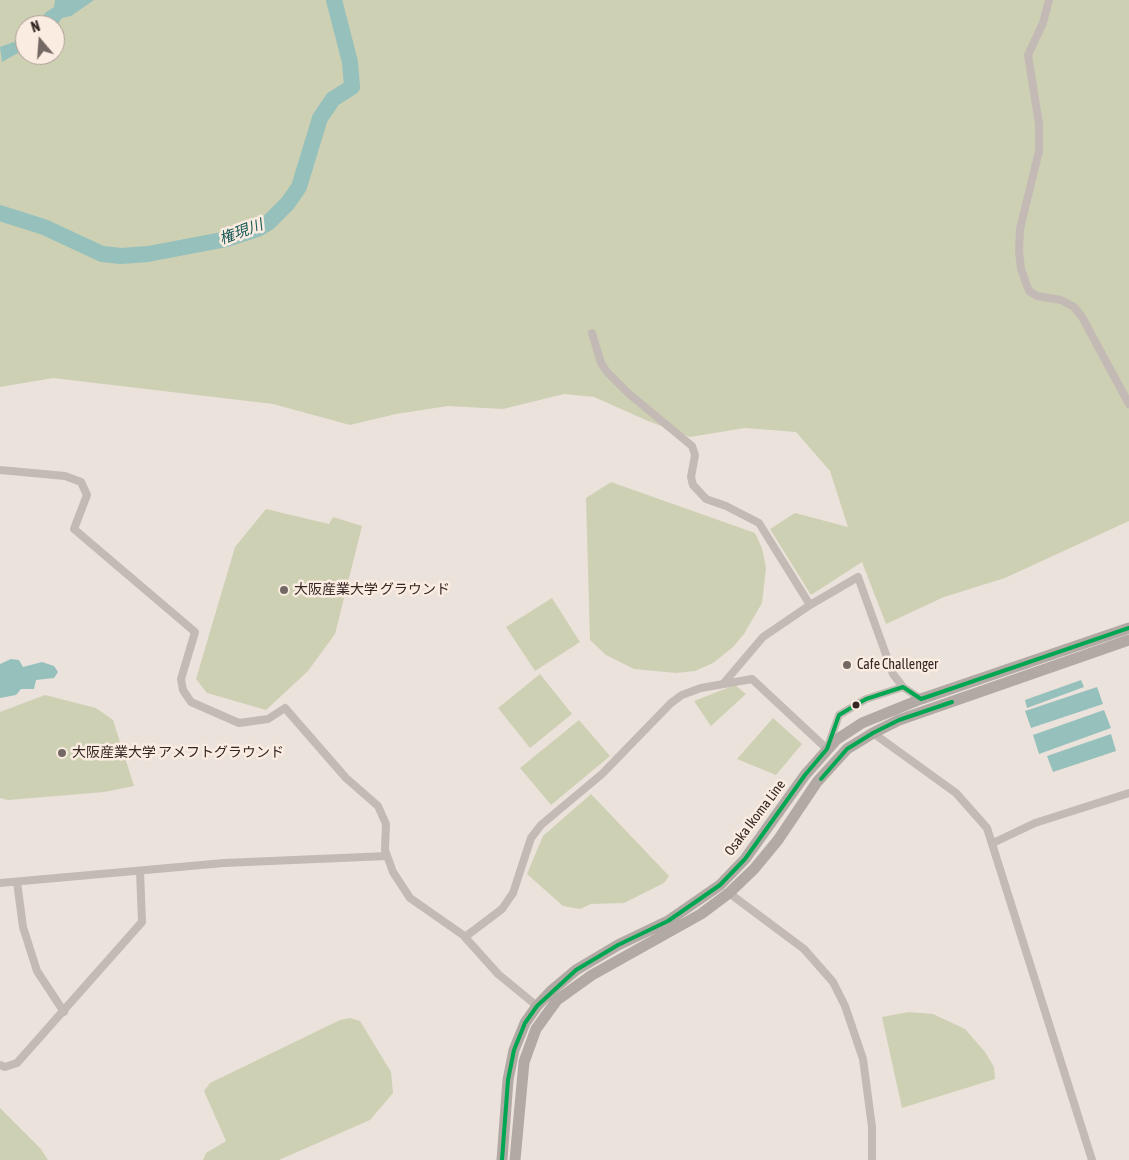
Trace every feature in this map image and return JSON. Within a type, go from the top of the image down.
[{"type":"main road","name":"Osaka Ikoma Line","points":[[502,1160],[508,1080],[514,1050],[525,1023],[537,1006],[576,970],[668,921],[720,885],[745,859],[805,775],[827,749],[862,722],[921,699],[1129,628]]},
{"type":"main road","name":"Osaka Ikoma Line","points":[[515,1160],[524,1062],[536,1029],[557,1000],[592,975],[701,914],[728,893],[754,869],[778,840],[818,782],[847,749],[899,720],[1129,640]]},
{"type":"street","points":[[1049,0],[1043,23],[1028,55],[1039,124],[1039,151],[1020,229],[1019,251],[1021,269],[1029,291],[1037,296],[1061,300],[1074,307],[1082,317],[1129,404]]},
{"type":"street","points":[[592,333],[601,363],[607,372],[628,393],[692,446],[694,455],[691,477],[693,485],[706,499],[726,506],[759,523],[810,605]]},
{"type":"street","points":[[0,470],[65,476],[81,482],[87,495],[74,529],[195,632],[181,679],[183,690],[191,702],[240,722],[268,719],[285,708],[346,778],[378,806],[386,824],[387,856],[393,872],[410,898],[465,937],[498,974],[537,1006]]},
{"type":"street","points":[[723,684],[763,637],[810,605],[858,576],[893,674],[903,687],[921,699]]},
{"type":"street","points":[[465,937],[502,909],[513,893],[531,838],[541,825],[602,774],[671,703],[682,695],[701,688],[752,679],[827,749],[839,715],[866,699],[903,687]]},
{"type":"street","points":[[873,733],[956,793],[987,828],[1092,1160]]},
{"type":"street","points":[[993,843],[1035,823],[1129,792]]},
{"type":"street","points":[[0,883],[224,863],[387,856]]},
{"type":"street","points":[[0,1065],[5,1067],[18,1063],[142,922],[140,871]]},
{"type":"street","points":[[16,882],[22,927],[37,971],[64,1012]]},
{"type":"street","points":[[728,893],[804,949],[833,982],[845,1006],[863,1059],[872,1127],[872,1160]]},
{"type":"green space","points":[[0,0],[1129,0],[1129,521],[1005,578],[944,597],[886,624],[862,562],[811,595],[770,529],[795,513],[848,527],[830,471],[796,432],[745,428],[690,437],[594,397],[564,394],[503,409],[448,406],[396,414],[350,425],[273,404],[53,378],[0,387]]},
{"type":"green space","points":[[611,482],[755,533],[762,548],[766,568],[762,603],[744,634],[732,648],[713,663],[695,671],[676,673],[634,669],[606,655],[590,640],[586,498]]},
{"type":"green space","name":"大阪産業大学 グラウンド","points":[[266,509],[329,524],[333,517],[362,526],[335,634],[308,671],[266,710],[207,693],[196,679],[235,547]]},
{"type":"green space","points":[[552,598],[580,642],[535,671],[506,627]]},
{"type":"green space","points":[[540,674],[572,714],[530,748],[498,708]]},
{"type":"green space","points":[[735,685],[746,694],[711,726],[694,701]]},
{"type":"green space","name":"大阪産業大学 アメフトグラウンド","points":[[45,695],[96,708],[113,720],[134,786],[104,792],[8,800],[0,798],[0,712]]},
{"type":"green space","points":[[773,718],[802,744],[776,775],[737,759]]},
{"type":"green space","points":[[579,720],[610,756],[551,805],[520,768]]},
{"type":"green space","points":[[591,794],[669,876],[664,883],[624,903],[591,904],[580,909],[563,906],[527,874],[543,836]]},
{"type":"green space","points":[[909,1012],[933,1014],[965,1029],[985,1052],[994,1067],[995,1079],[902,1108],[882,1017]]},
{"type":"green space","points":[[350,1018],[360,1021],[391,1072],[393,1093],[370,1120],[279,1160],[203,1160],[206,1153],[226,1141],[204,1091],[210,1083],[340,1020]]},
{"type":"green space","points":[[0,1108],[41,1149],[48,1160],[0,1160]]},
{"type":"water","points":[[55,0],[94,0],[71,16],[65,17],[65,15],[44,15],[54,7]]},
{"type":"water","points":[[15,42],[15,55],[2,62],[0,47]]},
{"type":"water","points":[[11,659],[19,660],[23,667],[42,662],[54,666],[58,672],[54,678],[36,680],[34,689],[21,689],[16,695],[0,698],[0,664]]},
{"type":"water","points":[[1081,680],[1084,687],[1027,708],[1025,700]]},
{"type":"water","points":[[1097,687],[1103,704],[1031,728],[1025,711]]},
{"type":"water","points":[[1104,710],[1111,728],[1039,754],[1033,735]]},
{"type":"water","points":[[1111,734],[1116,751],[1053,772],[1047,756]]},
{"type":"waterway","name":"権現川","points":[[0,213],[44,227],[102,254],[121,256],[148,254],[227,239],[258,229],[268,223],[288,203],[299,187],[320,118],[333,99],[352,87],[350,62],[334,0]]},
{"type":"transit line","points":[[502,1160],[508,1080],[514,1050],[525,1023],[537,1006],[576,970],[618,945],[668,921],[720,885],[745,859],[805,775],[827,749],[839,715],[866,699],[903,687],[921,699],[1129,628]]},
{"type":"transit line","points":[[821,779],[847,749],[873,733],[899,720],[952,702]]},
{"type":"place","name":"大阪産業大学 グラウンド","points":[[284,590]]},
{"type":"place","name":"Cafe Challenger","points":[[847,665]]},
{"type":"place","name":"大阪産業大学 アメフトグラウンド","points":[[62,753]]}]
